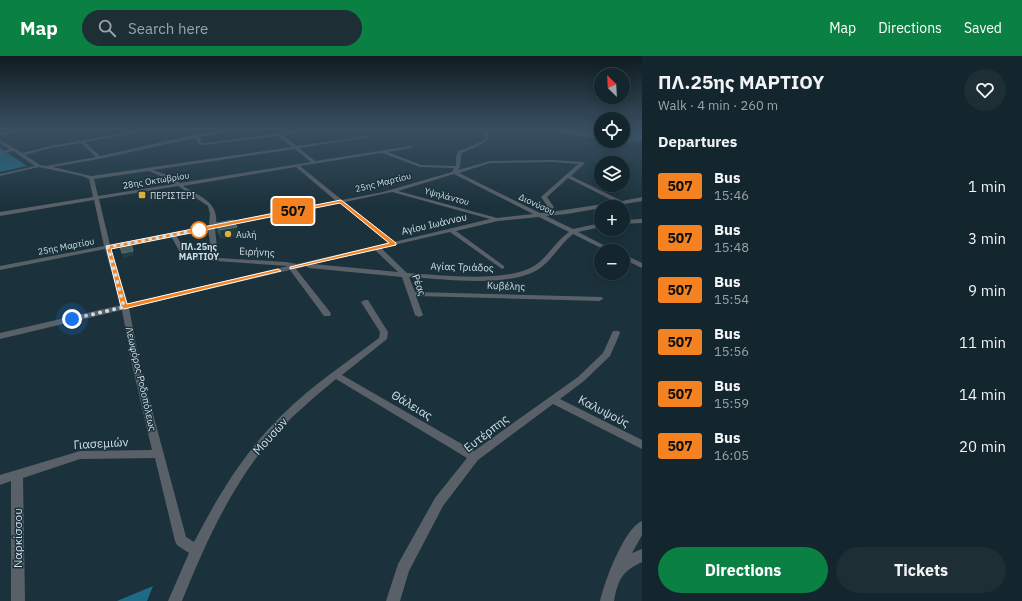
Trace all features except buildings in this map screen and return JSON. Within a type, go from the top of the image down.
[{"type":"street","points":[[23,155],[42,167],[83,175],[90,178],[247,155]]},
{"type":"street","points":[[0,175],[110,155]]},
{"type":"street","points":[[306,155],[315,163]]},
{"type":"street","name":"28ης Οκτωβρίου","points":[[0,214],[362,155]]},
{"type":"street","points":[[392,155],[420,166],[458,167]]},
{"type":"street","points":[[454,172],[458,167],[459,155]]},
{"type":"street","name":"25ης Μαρτίου","points":[[0,268],[341,202],[392,191],[454,172],[494,162],[564,161],[582,164],[568,176]]},
{"type":"street","points":[[297,166],[393,244]]},
{"type":"street","points":[[148,170],[165,176],[201,197],[210,205],[214,212],[213,226],[211,227],[215,260]]},
{"type":"street","name":"Διονύσου","points":[[454,172],[515,203],[544,215],[598,244]]},
{"type":"street","points":[[544,215],[551,207],[544,197],[568,176],[616,200]]},
{"type":"street","name":"Λεωφόρος Ροδοπόλεως","points":[[90,178],[124,307],[136,369],[181,541],[197,551]]},
{"type":"street","name":"Υψηλάντου","points":[[392,191],[498,219]]},
{"type":"street","name":"Αγίου Ιωάννου","points":[[630,201],[642,199]]},
{"type":"street","name":"Αγίου Ιωάννου","points":[[0,336],[498,219],[544,215],[594,207]]},
{"type":"street","points":[[630,222],[642,221]]},
{"type":"street","points":[[573,231],[594,226]]},
{"type":"street","points":[[451,230],[502,268]]},
{"type":"street","name":"Αγίας Τριάδος","points":[[298,267],[405,275],[475,278],[503,277],[528,272],[550,257],[563,239],[573,231]]},
{"type":"street","name":"Ειρήνης","points":[[173,235],[186,256],[215,260],[286,264],[298,267]]},
{"type":"street","name":"Ρέας","points":[[377,248],[405,275],[419,315]]},
{"type":"street","points":[[630,260],[642,266]]},
{"type":"street","points":[[298,267],[328,314]]},
{"type":"street","name":"Κυβέλης","points":[[412,294],[599,299]]},
{"type":"street","name":"Μουσών","points":[[175,601],[197,551],[229,488],[255,452],[286,417],[336,375],[383,339],[384,332],[365,302]]},
{"type":"street","name":"Ευτέρπης","points":[[393,601],[403,569],[439,502],[474,457],[581,379],[608,354],[616,333]]},
{"type":"street","name":"Θάλειας","points":[[336,375],[474,457]]},
{"type":"street","name":"Καλυψούς","points":[[553,400],[642,445]]},
{"type":"street","name":"Γιασεμιών","points":[[0,480],[80,455],[159,454]]},
{"type":"street","name":"Ναρκίσσου","points":[[17,475],[18,601]]},
{"type":"street","points":[[607,601],[613,576],[635,534],[642,527]]},
{"type":"street","points":[[616,570],[642,554]]},
{"type":"shaded area","points":[[0,155],[11,155],[27,166],[0,172]]},
{"type":"shaded area","points":[[153,586],[147,601],[117,601]]},
{"type":"bus line","name":"507","points":[[278,271],[124,307],[124,301],[108,247],[341,202],[393,244],[292,268]]},
{"type":"place","name":"ΠΕΡΙΣΤΕΡΙ","points":[[142,195]]},
{"type":"place","name":"ΠΛ.25ης ΜΑΡΤΙΟΥ","points":[[199,230]]},
{"type":"place","name":"Αυλή","points":[[228,234]]},
{"type":"route","points":[[72,319],[124,307],[124,301],[108,247],[199,230]]}]
